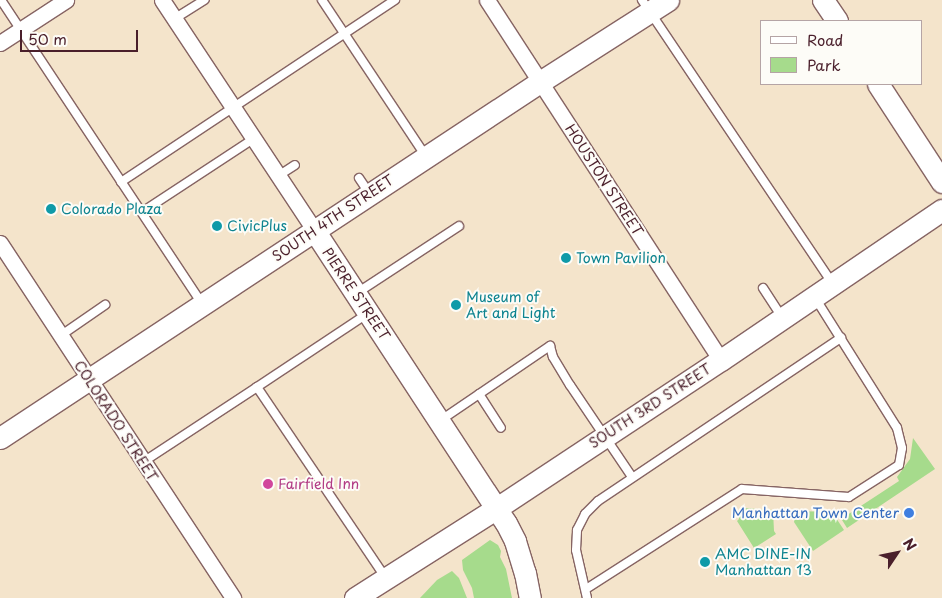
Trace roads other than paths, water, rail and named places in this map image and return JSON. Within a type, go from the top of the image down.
[{"type":"main road","name":"SOUTH 4TH STREET","points":[[0,438],[314,230],[364,186],[426,157],[540,82],[646,6],[668,0]]},
{"type":"main road","points":[[823,0],[836,20]]},
{"type":"main road","points":[[879,85],[942,182]]},
{"type":"main road","name":"SOUTH 3RD STREET","points":[[355,598],[497,508],[721,360],[942,210]]},
{"type":"main road","name":"PIERRE STREET","points":[[314,230],[497,508],[515,541],[525,573],[530,598]]},
{"type":"street","points":[[0,42],[66,0]]},
{"type":"street","name":"PIERRE STREET","points":[[162,0],[314,230]]},
{"type":"street","name":"HOUSTON STREET","points":[[487,0],[721,360]]},
{"type":"street","name":"COLORADO STREET","points":[[0,243],[233,598]]},
{"type":"lane","points":[[1,0],[203,305]]},
{"type":"lane","points":[[174,19],[204,0]]},
{"type":"lane","points":[[121,182],[395,0]]},
{"type":"lane","points":[[325,1],[426,157]]},
{"type":"lane","points":[[646,6],[832,284]]},
{"type":"lane","points":[[142,212],[253,139]]},
{"type":"lane","points":[[278,176],[295,165]]},
{"type":"lane","points":[[356,294],[459,226]]},
{"type":"lane","points":[[763,288],[782,318]]},
{"type":"lane","points":[[586,589],[742,489],[849,497],[899,464],[902,448],[898,428],[814,296]]},
{"type":"lane","points":[[60,336],[105,305]]},
{"type":"lane","points":[[143,462],[368,313]]},
{"type":"lane","points":[[587,598],[576,550],[577,530],[585,514],[598,501],[632,477],[841,338]]},
{"type":"lane","points":[[440,421],[550,346],[553,357],[632,477]]},
{"type":"lane","points":[[257,387],[386,578]]},
{"type":"lane","points":[[479,394],[501,428]]},
{"type":"place","name":"Colorado Plaza","points":[[51,209]]},
{"type":"place","name":"CivicPlus","points":[[217,226]]},
{"type":"place","name":"Town Pavilion","points":[[566,258]]},
{"type":"place","name":"Museum of Art and Light","points":[[456,305]]},
{"type":"place","name":"Fairfield Inn","points":[[268,484]]},
{"type":"place","name":"Manhattan Town Center","points":[[909,513]]},
{"type":"place","name":"AMC DINE-IN Manhattan 13","points":[[705,562]]}]
